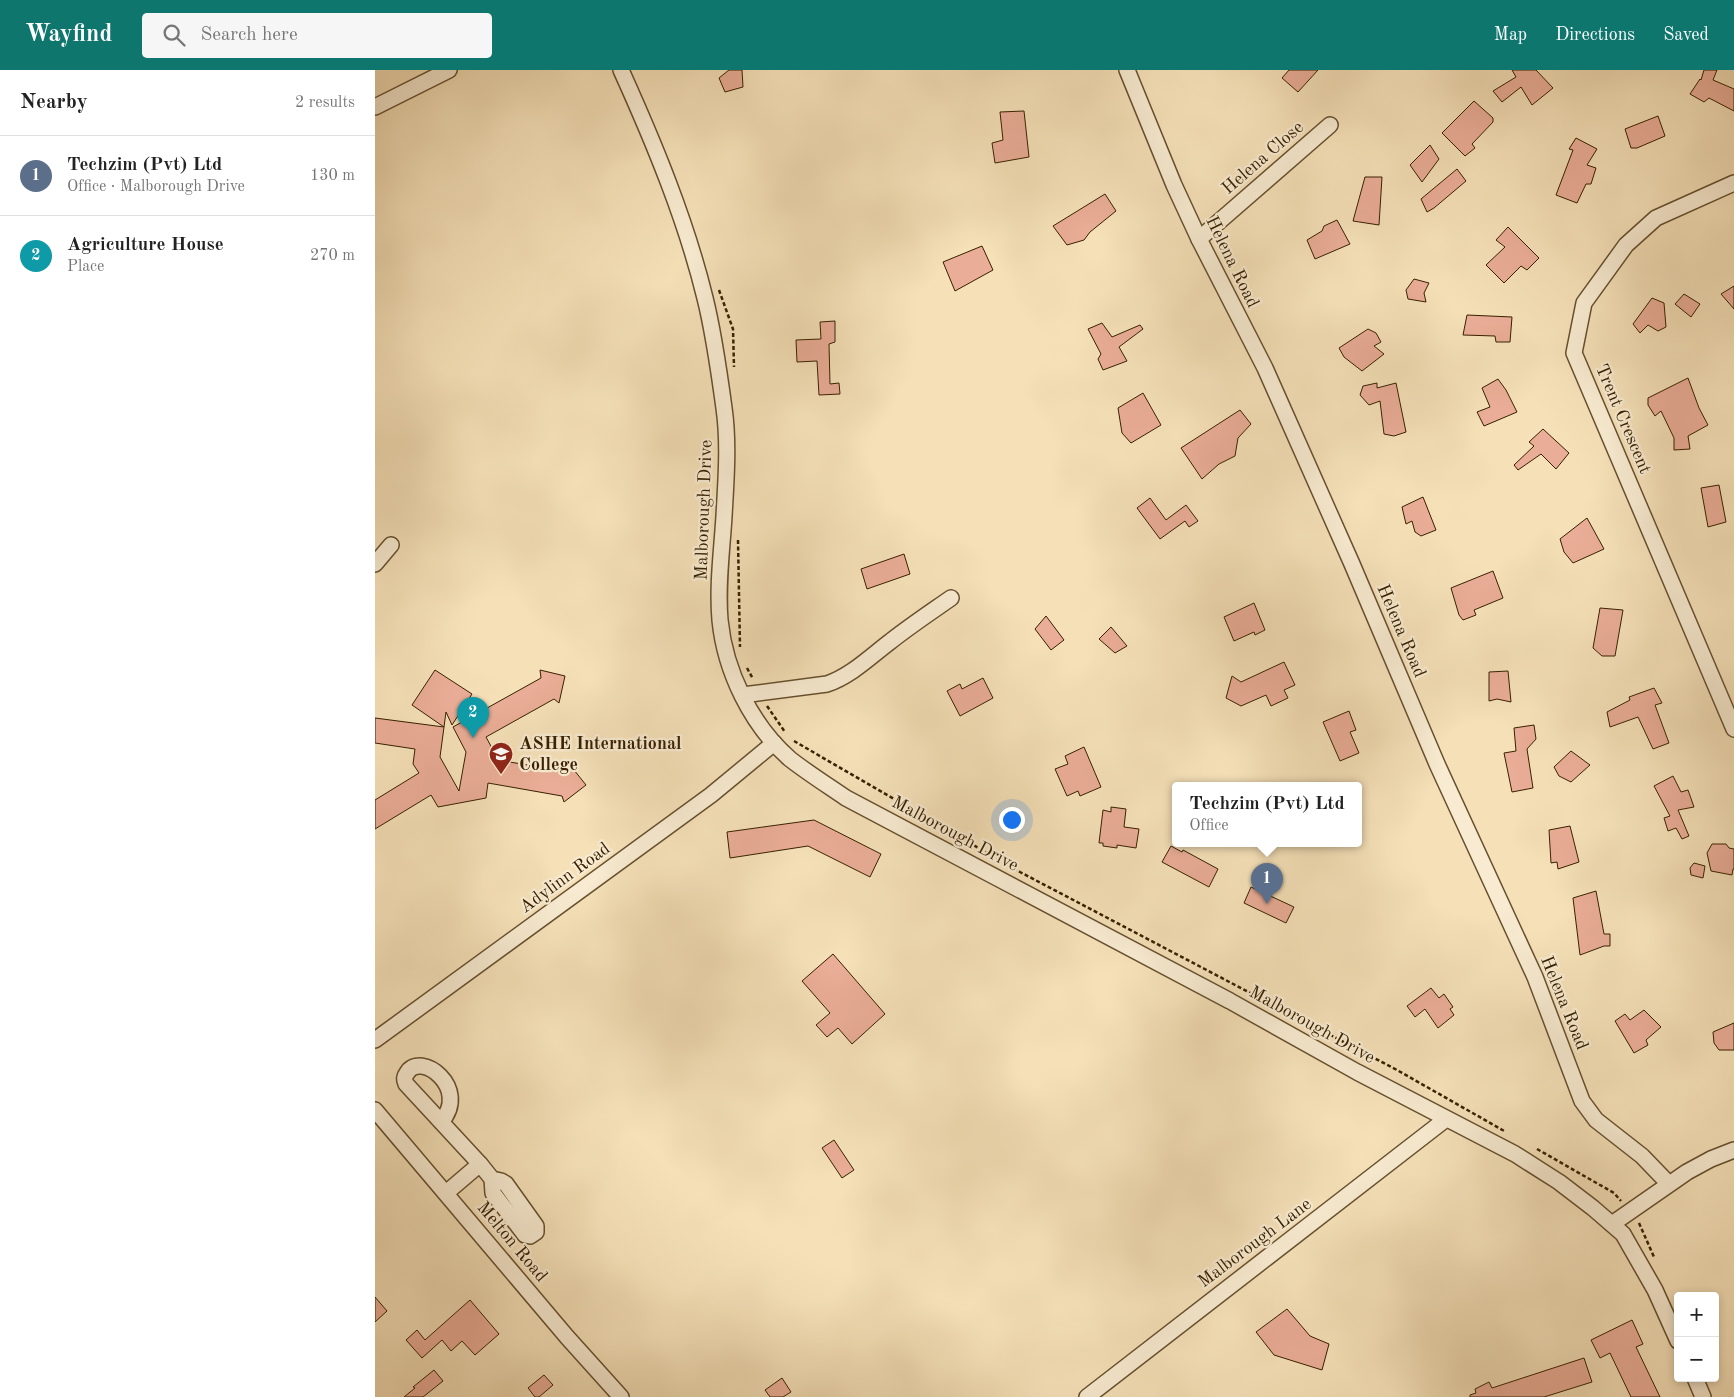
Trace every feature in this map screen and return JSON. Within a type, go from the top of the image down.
[{"type":"street","points":[[375,107],[449,70]]},
{"type":"street","name":"Malborough Drive","points":[[621,70],[642,117],[696,262],[713,332],[725,411],[727,450],[719,596],[720,620],[727,658],[743,695],[760,725],[774,743],[790,758],[846,798],[1097,930],[1446,1120],[1515,1154],[1559,1182],[1612,1224]]},
{"type":"street","name":"Helena Road","points":[[1127,70],[1174,185],[1199,239],[1265,368],[1333,520],[1437,764],[1535,977],[1582,1101],[1596,1120],[1642,1156],[1669,1184]]},
{"type":"street","name":"Helena Close","points":[[1199,239],[1330,125]]},
{"type":"street","name":"Trent Crescent","points":[[1734,183],[1656,218],[1626,245],[1584,303],[1574,353],[1734,729]]},
{"type":"street","points":[[375,564],[391,544]]},
{"type":"street","points":[[743,695],[827,684],[839,679],[912,624],[951,598]]},
{"type":"street","name":"Adylinn Road","points":[[375,1040],[717,791],[774,743]]},
{"type":"street","name":"Melton Road","points":[[375,1110],[567,1338],[621,1397]]},
{"type":"street","name":"Malborough Lane","points":[[1087,1397],[1446,1120]]},
{"type":"street","points":[[441,1122],[492,1179]]},
{"type":"street","points":[[1677,1337],[1655,1290],[1629,1243],[1623,1234],[1612,1224],[1669,1184],[1711,1159],[1734,1150]]},
{"type":"street","points":[[446,1193],[480,1164]]},
{"type":"street","points":[[1697,1382],[1703,1397]]},
{"type":"path","points":[[716,282],[733,329],[734,368]]},
{"type":"path","points":[[738,536],[741,655]]},
{"type":"path","points":[[744,663],[766,704],[790,739],[1020,872],[1397,1070],[1510,1134]]},
{"type":"path","points":[[1536,1149],[1614,1193],[1639,1224],[1655,1258]]},
{"type":"building","points":[[729,70],[742,70],[743,87],[725,92],[719,78]]},
{"type":"building","points":[[1289,70],[1318,70],[1298,92],[1282,78]]},
{"type":"building","points":[[1512,70],[1536,70],[1553,88],[1532,105],[1521,87],[1502,102],[1493,91],[1516,77]]},
{"type":"building","points":[[1704,70],[1717,70],[1713,80],[1734,89],[1734,111],[1709,98],[1704,102],[1690,94],[1701,80]]},
{"type":"building","points":[[1474,101],[1493,118],[1493,122],[1472,144],[1475,148],[1465,156],[1442,133]]},
{"type":"building","points":[[1024,111],[1029,157],[995,163],[992,143],[1003,140],[1000,112]]},
{"type":"building","points":[[1658,116],[1665,136],[1637,148],[1631,148],[1625,129]]},
{"type":"building","points":[[1576,138],[1597,149],[1587,165],[1596,168],[1591,184],[1586,184],[1577,203],[1556,195],[1573,150],[1569,149]]},
{"type":"building","points":[[1430,145],[1439,159],[1422,182],[1410,165]]},
{"type":"building","points":[[1457,169],[1466,181],[1427,212],[1421,199]]},
{"type":"building","points":[[1365,177],[1382,177],[1379,225],[1353,221]]},
{"type":"building","points":[[1105,194],[1116,211],[1090,232],[1084,240],[1067,245],[1053,226]]},
{"type":"building","points":[[1337,220],[1350,244],[1315,259],[1307,240],[1322,231],[1324,226]]},
{"type":"building","points":[[1508,227],[1539,258],[1527,270],[1521,266],[1504,283],[1486,265],[1505,247],[1496,240]]},
{"type":"building","points":[[982,246],[993,270],[955,291],[943,262]]},
{"type":"building","points":[[1414,279],[1429,283],[1424,293],[1426,302],[1408,299],[1406,290]]},
{"type":"building","points":[[1734,286],[1734,309],[1721,294]]},
{"type":"building","points":[[1684,294],[1700,304],[1691,317],[1675,304]]},
{"type":"building","points":[[1652,298],[1664,303],[1666,327],[1658,331],[1648,325],[1640,333],[1633,324]]},
{"type":"building","points":[[1467,315],[1512,317],[1510,342],[1496,342],[1495,336],[1463,335]]},
{"type":"building","points":[[835,321],[835,342],[829,344],[830,384],[839,383],[840,394],[819,395],[817,361],[797,362],[796,340],[821,339],[820,322]]},
{"type":"building","points":[[1102,323],[1112,337],[1140,325],[1143,329],[1119,347],[1127,361],[1103,370],[1098,359],[1101,354],[1088,329]]},
{"type":"building","points":[[1368,329],[1376,333],[1381,342],[1374,346],[1384,354],[1362,371],[1344,357],[1339,348]]},
{"type":"building","points":[[1688,378],[1699,408],[1708,425],[1688,436],[1690,449],[1674,450],[1674,438],[1661,411],[1655,416],[1648,405],[1648,398]]},
{"type":"building","points":[[1498,379],[1517,412],[1484,426],[1477,412],[1490,407],[1482,388]]},
{"type":"building","points":[[1377,383],[1377,388],[1396,383],[1406,432],[1394,436],[1384,434],[1380,401],[1369,405],[1360,395],[1363,386]]},
{"type":"building","points":[[1143,393],[1161,425],[1131,443],[1122,433],[1118,408]]},
{"type":"building","points":[[1240,410],[1251,424],[1238,438],[1235,456],[1219,464],[1202,479],[1181,448]]},
{"type":"building","points":[[1543,429],[1569,453],[1556,469],[1541,454],[1518,470],[1514,465],[1534,446],[1529,442]]},
{"type":"building","points":[[1719,485],[1726,522],[1708,527],[1701,488]]},
{"type":"building","points":[[1423,497],[1436,530],[1421,536],[1415,532],[1412,521],[1406,524],[1402,507]]},
{"type":"building","points":[[1150,498],[1166,520],[1186,505],[1198,521],[1189,527],[1185,521],[1160,539],[1137,508]]},
{"type":"building","points":[[1587,518],[1604,549],[1573,563],[1564,552],[1560,539]]},
{"type":"building","points":[[904,554],[910,574],[867,589],[861,569]]},
{"type":"building","points":[[1493,571],[1503,598],[1474,610],[1476,615],[1463,620],[1459,615],[1451,588]]},
{"type":"building","points":[[1254,603],[1265,630],[1255,635],[1254,632],[1234,641],[1224,617]]},
{"type":"building","points":[[1600,608],[1623,610],[1615,656],[1602,656],[1593,648]]},
{"type":"building","points":[[1046,616],[1064,640],[1051,650],[1035,629]]},
{"type":"building","points":[[1111,627],[1127,646],[1115,653],[1099,639]]},
{"type":"building","points":[[1284,662],[1295,685],[1284,690],[1288,698],[1271,706],[1266,695],[1241,706],[1226,698],[1232,676],[1241,682]]},
{"type":"building","points":[[435,670],[472,694],[452,725],[446,712],[444,727],[412,705]]},
{"type":"building","points":[[540,670],[565,676],[559,703],[554,699],[486,737],[492,748],[491,759],[565,771],[570,765],[586,785],[564,802],[562,796],[488,783],[486,798],[438,807],[431,795],[375,829],[375,800],[419,773],[413,764],[415,749],[375,743],[375,718],[444,727],[440,757],[459,791],[466,752],[453,727],[541,678]]},
{"type":"building","points":[[1508,671],[1511,702],[1497,699],[1489,701],[1489,672]]},
{"type":"building","points":[[983,678],[993,698],[960,716],[947,691],[960,684],[962,689]]},
{"type":"building","points":[[1654,688],[1662,703],[1655,705],[1669,743],[1653,749],[1638,717],[1610,727],[1607,712],[1630,700],[1629,697]]},
{"type":"building","points":[[1349,711],[1356,730],[1350,732],[1359,753],[1340,761],[1323,722]]},
{"type":"building","points":[[1534,725],[1536,739],[1527,749],[1533,788],[1512,792],[1504,753],[1516,751],[1514,728]]},
{"type":"building","points":[[1084,747],[1101,787],[1080,796],[1078,791],[1067,796],[1055,769],[1068,764],[1065,756]]},
{"type":"building","points":[[1571,751],[1590,765],[1571,782],[1559,776],[1554,767]]},
{"type":"building","points":[[1673,776],[1681,792],[1688,790],[1694,807],[1678,810],[1689,836],[1682,839],[1676,828],[1668,831],[1664,818],[1670,816],[1654,786]]},
{"type":"building","points":[[1111,807],[1126,809],[1124,827],[1139,829],[1136,848],[1117,845],[1117,848],[1103,846],[1103,843],[1099,843],[1103,810],[1111,812]]},
{"type":"building","points":[[814,820],[881,854],[870,877],[808,846],[730,858],[727,832]]},
{"type":"building","points":[[1570,826],[1579,862],[1558,869],[1557,862],[1551,863],[1549,830]]},
{"type":"building","points":[[1712,844],[1726,844],[1729,848],[1734,849],[1734,869],[1732,875],[1711,871],[1707,853]]},
{"type":"building","points":[[1171,846],[1182,852],[1183,850],[1218,869],[1209,887],[1162,862]]},
{"type":"building","points":[[1694,863],[1705,866],[1703,878],[1691,875],[1690,868]]},
{"type":"building","points":[[1251,887],[1294,907],[1286,923],[1244,903]]},
{"type":"building","points":[[1596,891],[1604,934],[1610,934],[1610,946],[1604,946],[1580,955],[1573,898]]},
{"type":"building","points":[[833,954],[885,1014],[852,1044],[838,1028],[827,1037],[816,1025],[830,1013],[802,981]]},
{"type":"building","points":[[1431,988],[1439,998],[1444,994],[1453,1007],[1450,1009],[1454,1015],[1438,1028],[1425,1009],[1415,1017],[1407,1006]]},
{"type":"building","points":[[1644,1010],[1661,1027],[1646,1040],[1648,1045],[1634,1053],[1615,1021],[1625,1014],[1630,1020]]},
{"type":"building","points":[[1734,1023],[1734,1050],[1719,1050],[1714,1043],[1713,1032]]},
{"type":"building","points":[[834,1140],[854,1170],[842,1178],[822,1148]]},
{"type":"building","points":[[375,1297],[387,1311],[375,1322]]},
{"type":"building","points":[[470,1300],[499,1334],[475,1355],[462,1341],[451,1351],[442,1340],[422,1358],[406,1340],[417,1330],[425,1340]]},
{"type":"building","points":[[1287,1309],[1310,1336],[1329,1344],[1322,1370],[1274,1355],[1256,1332]]},
{"type":"building","points":[[1632,1320],[1643,1344],[1636,1347],[1660,1397],[1631,1397],[1610,1353],[1600,1358],[1591,1340]]},
{"type":"building","points":[[1584,1358],[1592,1382],[1544,1397],[1470,1397],[1470,1395],[1476,1393],[1475,1389],[1489,1382],[1492,1388]]},
{"type":"building","points":[[434,1370],[443,1381],[423,1397],[404,1397],[415,1388],[413,1387]]},
{"type":"building","points":[[544,1375],[553,1385],[539,1397],[535,1397],[528,1388]]},
{"type":"building","points":[[782,1378],[791,1392],[783,1397],[770,1397],[765,1390]]},
{"type":"place","name":"Agriculture House","points":[[473,738]]},
{"type":"place","name":"ASHE International College","points":[[501,775]]},
{"type":"place","name":"Techzim (Pvt) Ltd","points":[[1267,904]]}]
